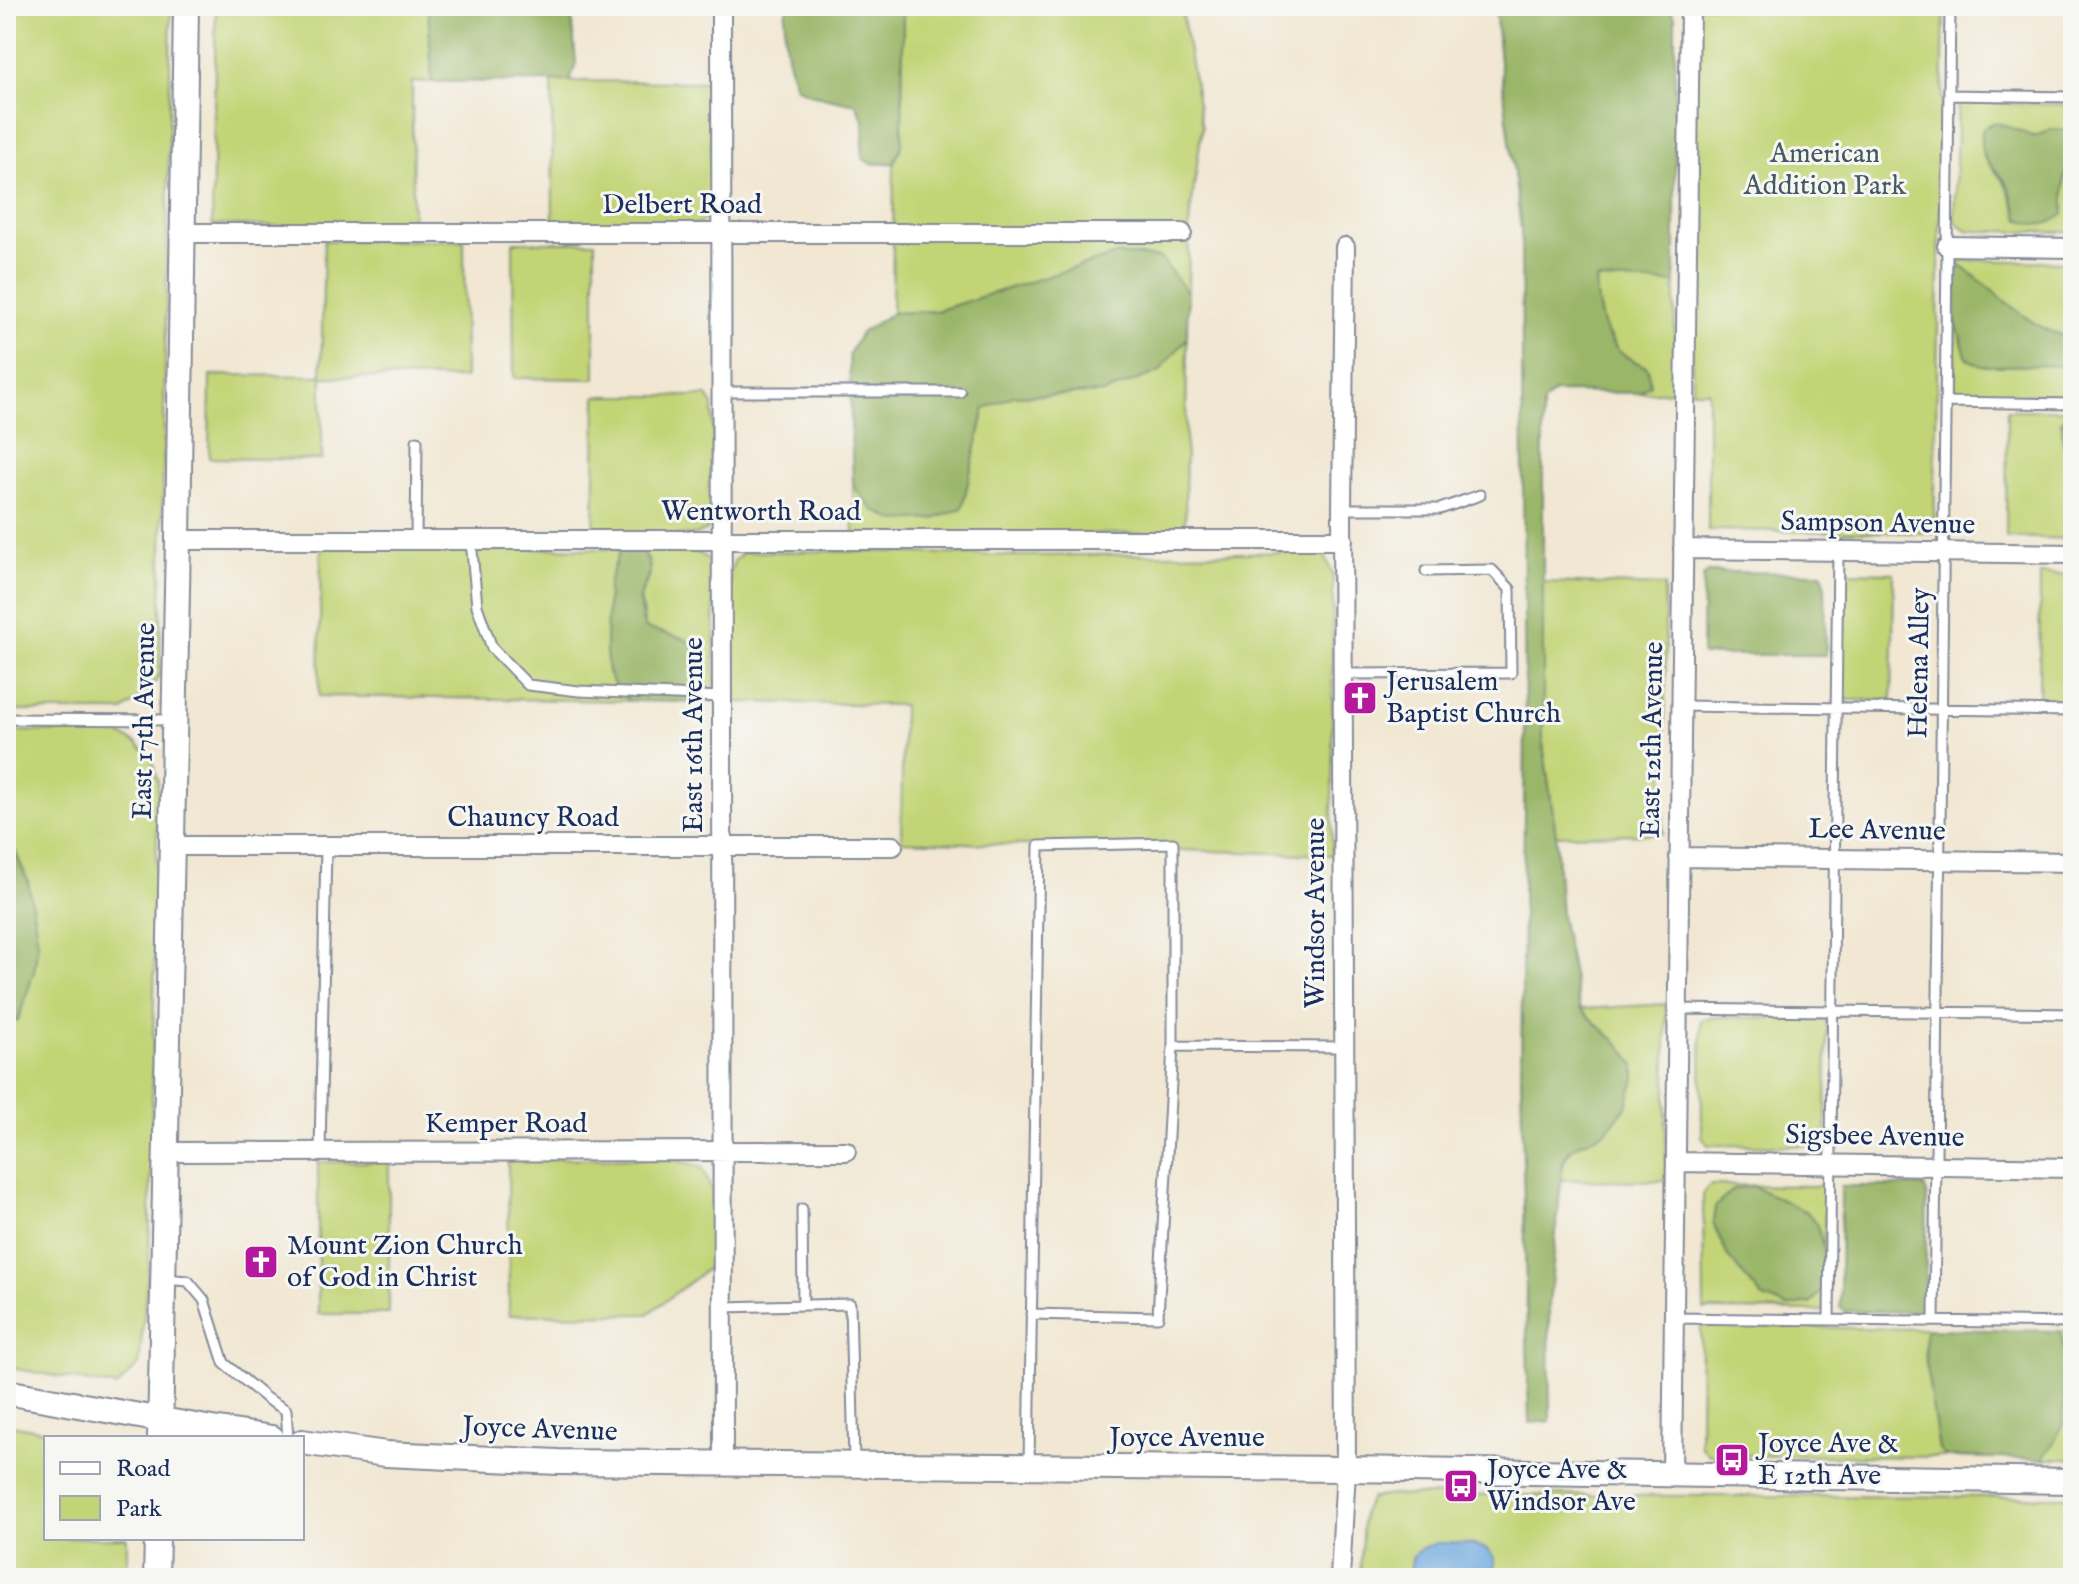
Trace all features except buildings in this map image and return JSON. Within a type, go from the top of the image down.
[{"type":"street","name":"East 17th Avenue","points":[[161,1429],[186,6]]},
{"type":"street","name":"East 16th Avenue","points":[[721,6],[723,1463]]},
{"type":"street","name":"East 12th Avenue","points":[[1672,1474],[1690,6]]},
{"type":"street","name":"Delbert Road","points":[[182,233],[1182,233]]},
{"type":"street","points":[[1947,246],[2073,248]]},
{"type":"street","name":"Windsor Avenue","points":[[1340,1578],[1346,1469],[1342,509],[1345,247]]},
{"type":"street","name":"Wentworth Road","points":[[178,540],[1343,540]]},
{"type":"street","name":"Sampson Avenue","points":[[1683,549],[2073,554]]},
{"type":"street","name":"Chauncy Road","points":[[172,846],[893,846]]},
{"type":"street","name":"Lee Avenue","points":[[1679,857],[2073,862]]},
{"type":"street","name":"Kemper Road","points":[[167,1152],[846,1151]]},
{"type":"street","name":"Sigsbee Avenue","points":[[1676,1162],[2073,1168]]},
{"type":"street","points":[[6,1392],[161,1429],[247,1436]]},
{"type":"street","name":"Joyce Avenue","points":[[304,1442],[400,1455],[558,1462],[1346,1469],[2073,1481]]},
{"type":"street","points":[[156,1578],[157,1540]]},
{"type":"lane","name":"Helena Alley","points":[[1934,1321],[1950,6]]},
{"type":"lane","points":[[1949,95],[2073,97]]},
{"type":"lane","points":[[722,392],[960,392]]},
{"type":"lane","points":[[1945,402],[2073,404]]},
{"type":"lane","points":[[416,540],[417,441]]},
{"type":"lane","points":[[1342,509],[1440,509],[1480,495]]},
{"type":"lane","points":[[471,540],[477,606],[492,648],[528,685],[579,691],[722,697]]},
{"type":"lane","points":[[1829,1320],[1838,551]]},
{"type":"lane","points":[[1344,674],[1511,673],[1510,589],[1492,570],[1426,571]]},
{"type":"lane","points":[[1681,706],[2073,711]]},
{"type":"lane","points":[[6,719],[174,720]]},
{"type":"lane","points":[[1029,1467],[1031,1314],[1039,846],[1173,843],[1173,1046],[1158,1317],[1031,1314]]},
{"type":"lane","points":[[320,1152],[326,846]]},
{"type":"lane","points":[[1678,1009],[2073,1014]]},
{"type":"lane","points":[[1173,1046],[1345,1047]]},
{"type":"lane","points":[[802,1209],[803,1305]]},
{"type":"lane","points":[[164,1279],[188,1281],[204,1300],[224,1363],[267,1399],[286,1410],[288,1436]]},
{"type":"lane","points":[[723,1307],[850,1304],[854,1465]]},
{"type":"lane","points":[[1674,1318],[2073,1323]]},
{"type":"green space","points":[[6,6],[171,6],[160,674],[149,692],[123,711],[6,711],[6,487],[9,466],[6,441]]},
{"type":"green space","points":[[216,6],[428,6],[432,82],[412,82],[413,229],[212,225]]},
{"type":"green space","points":[[428,6],[571,6],[576,63],[570,81],[432,82]]},
{"type":"green space","points":[[787,6],[903,6],[902,145],[894,163],[871,164],[862,158],[864,121],[856,104],[814,95],[796,87],[786,47]]},
{"type":"green space","points":[[903,6],[1181,6],[1202,127],[1189,225],[1188,293],[1160,258],[1119,254],[936,311],[892,313],[894,163],[902,145]]},
{"type":"green space","points":[[1495,6],[1667,6],[1675,16],[1675,283],[1596,280],[1599,309],[1609,337],[1623,354],[1648,368],[1650,384],[1639,393],[1555,392],[1543,403],[1543,744],[1556,835],[1561,916],[1580,1009],[1621,1046],[1635,1065],[1635,1079],[1627,1106],[1605,1132],[1570,1149],[1563,1161],[1549,1306],[1550,1421],[1529,1423],[1521,1076],[1525,726],[1521,229]]},
{"type":"green space","name":"American Addition Park","points":[[1694,6],[1944,6],[1934,533],[1708,530],[1708,391],[1692,391]]},
{"type":"green space","points":[[552,81],[712,82],[710,209],[706,220],[693,226],[553,229]]},
{"type":"green space","points":[[1958,102],[2073,105],[2073,134],[2069,130],[2034,137],[2027,135],[1984,157],[2006,186],[2019,219],[2064,214],[2064,178],[2073,151],[2073,232],[1969,231],[1958,224],[1954,218]]},
{"type":"green space","points":[[1993,123],[2034,137],[2052,129],[2069,130],[2073,134],[2073,151],[2064,178],[2064,215],[2043,224],[2019,219],[2008,187],[1986,159],[1981,147],[1983,128]]},
{"type":"green space","points":[[464,240],[465,378],[322,377],[322,460],[209,458],[210,375],[321,376],[324,241]]},
{"type":"green space","points":[[513,242],[595,242],[595,379],[514,378]]},
{"type":"green space","points":[[1119,254],[1160,258],[1188,293],[1187,338],[1159,372],[1103,393],[1013,396],[985,408],[962,508],[934,519],[895,521],[872,509],[853,485],[849,354],[861,333],[892,313],[936,311]]},
{"type":"green space","points":[[1964,260],[2073,262],[2073,338],[2046,330],[2031,321],[1956,263]]},
{"type":"green space","points":[[1956,263],[2031,321],[2073,338],[2073,365],[1981,366],[1967,358],[1955,320]]},
{"type":"green space","points":[[1596,279],[1675,283],[1674,391],[1639,393],[1650,384],[1648,369],[1619,352],[1603,326]]},
{"type":"green space","points":[[1955,320],[1967,358],[1981,366],[2073,365],[2073,396],[1954,394]]},
{"type":"green space","points":[[1187,338],[1185,533],[854,536],[853,485],[872,509],[934,519],[962,508],[985,408],[1012,396],[1103,393],[1158,372]]},
{"type":"green space","points":[[596,396],[707,396],[713,405],[713,516],[707,530],[696,535],[594,535]]},
{"type":"green space","points":[[2007,410],[2067,410],[2061,422],[2073,464],[2073,539],[2006,537]]},
{"type":"green space","points":[[2067,410],[2073,410],[2073,464],[2062,438]]},
{"type":"green space","points":[[321,546],[620,549],[608,585],[606,650],[608,672],[617,690],[629,701],[319,696]]},
{"type":"green space","points":[[620,549],[641,549],[648,562],[649,572],[640,602],[645,628],[685,639],[695,646],[701,666],[700,684],[687,702],[629,701],[617,690],[608,672],[608,585]]},
{"type":"green space","points":[[641,549],[692,551],[701,554],[714,569],[715,702],[687,702],[700,684],[645,628],[640,596],[650,575],[649,561]]},
{"type":"green space","points":[[854,551],[1012,556],[1312,552],[1325,556],[1333,575],[1332,855],[901,841],[903,705],[733,702],[730,574],[734,561],[743,552]]},
{"type":"green space","points":[[1708,572],[1822,573],[1825,583],[1826,655],[1702,655],[1703,577]]},
{"type":"green space","points":[[1844,572],[1894,573],[1892,700],[1841,700],[1840,586]]},
{"type":"green space","points":[[2040,574],[2073,575],[2073,704],[2039,704]]},
{"type":"green space","points":[[1543,582],[1664,586],[1663,834],[1556,835],[1543,744]]},
{"type":"green space","points":[[6,731],[116,732],[151,756],[158,781],[149,1265],[139,1364],[117,1387],[6,1367],[6,1022],[18,1020],[28,881],[6,831]]},
{"type":"green space","points":[[6,831],[28,881],[38,942],[34,972],[18,1020],[6,1022]]},
{"type":"green space","points":[[1666,1004],[1666,1181],[1560,1180],[1565,1160],[1573,1148],[1605,1132],[1635,1065],[1621,1046],[1580,1009]]},
{"type":"green space","points":[[1715,1017],[1827,1019],[1826,1146],[1708,1145],[1702,1136],[1701,1020]]},
{"type":"green space","points":[[668,1158],[702,1167],[713,1193],[712,1265],[648,1314],[509,1315],[508,1159]]},
{"type":"green space","points":[[318,1162],[389,1162],[389,1314],[318,1314]]},
{"type":"green space","points":[[1710,1185],[1826,1186],[1824,1249],[1816,1223],[1811,1303],[1825,1287],[1825,1311],[1704,1310],[1703,1193]]},
{"type":"green space","points":[[1753,1186],[1807,1212],[1816,1223],[1824,1249],[1825,1287],[1811,1303],[1787,1307],[1763,1298],[1728,1257],[1713,1222],[1715,1207],[1734,1189]]},
{"type":"green space","points":[[1841,1186],[1924,1186],[1927,1194],[1925,1312],[1845,1311],[1840,1307]]},
{"type":"green space","points":[[1701,1326],[1925,1329],[1926,1365],[1939,1450],[1946,1457],[1709,1455],[1700,1445]]},
{"type":"green space","points":[[1925,1329],[2060,1331],[2066,1356],[2063,1424],[2042,1459],[1946,1457],[1939,1450],[1926,1365]]},
{"type":"green space","points":[[2060,1331],[2073,1331],[2073,1459],[2042,1459],[2050,1449],[2066,1356]]},
{"type":"green space","points":[[6,1424],[71,1436],[44,1436],[44,1540],[127,1540],[127,1578],[6,1578]]},
{"type":"green space","points":[[1391,1495],[2073,1497],[2073,1578],[1495,1578],[1495,1561],[1412,1558],[1409,1578],[1360,1578],[1363,1512],[1371,1498]]},
{"type":"water","points":[[1436,1543],[1464,1543],[1485,1548],[1494,1557],[1495,1578],[1409,1578],[1415,1554]]},
{"type":"place","name":"Jerusalem Baptist Church","points":[[1360,698]]},
{"type":"place","name":"Mount Zion Church of God in Christ","points":[[261,1262]]},
{"type":"place","name":"Joyce Ave & E 12th Ave","points":[[1732,1460]]},
{"type":"place","name":"Joyce Ave & Windsor Ave","points":[[1461,1486]]}]
